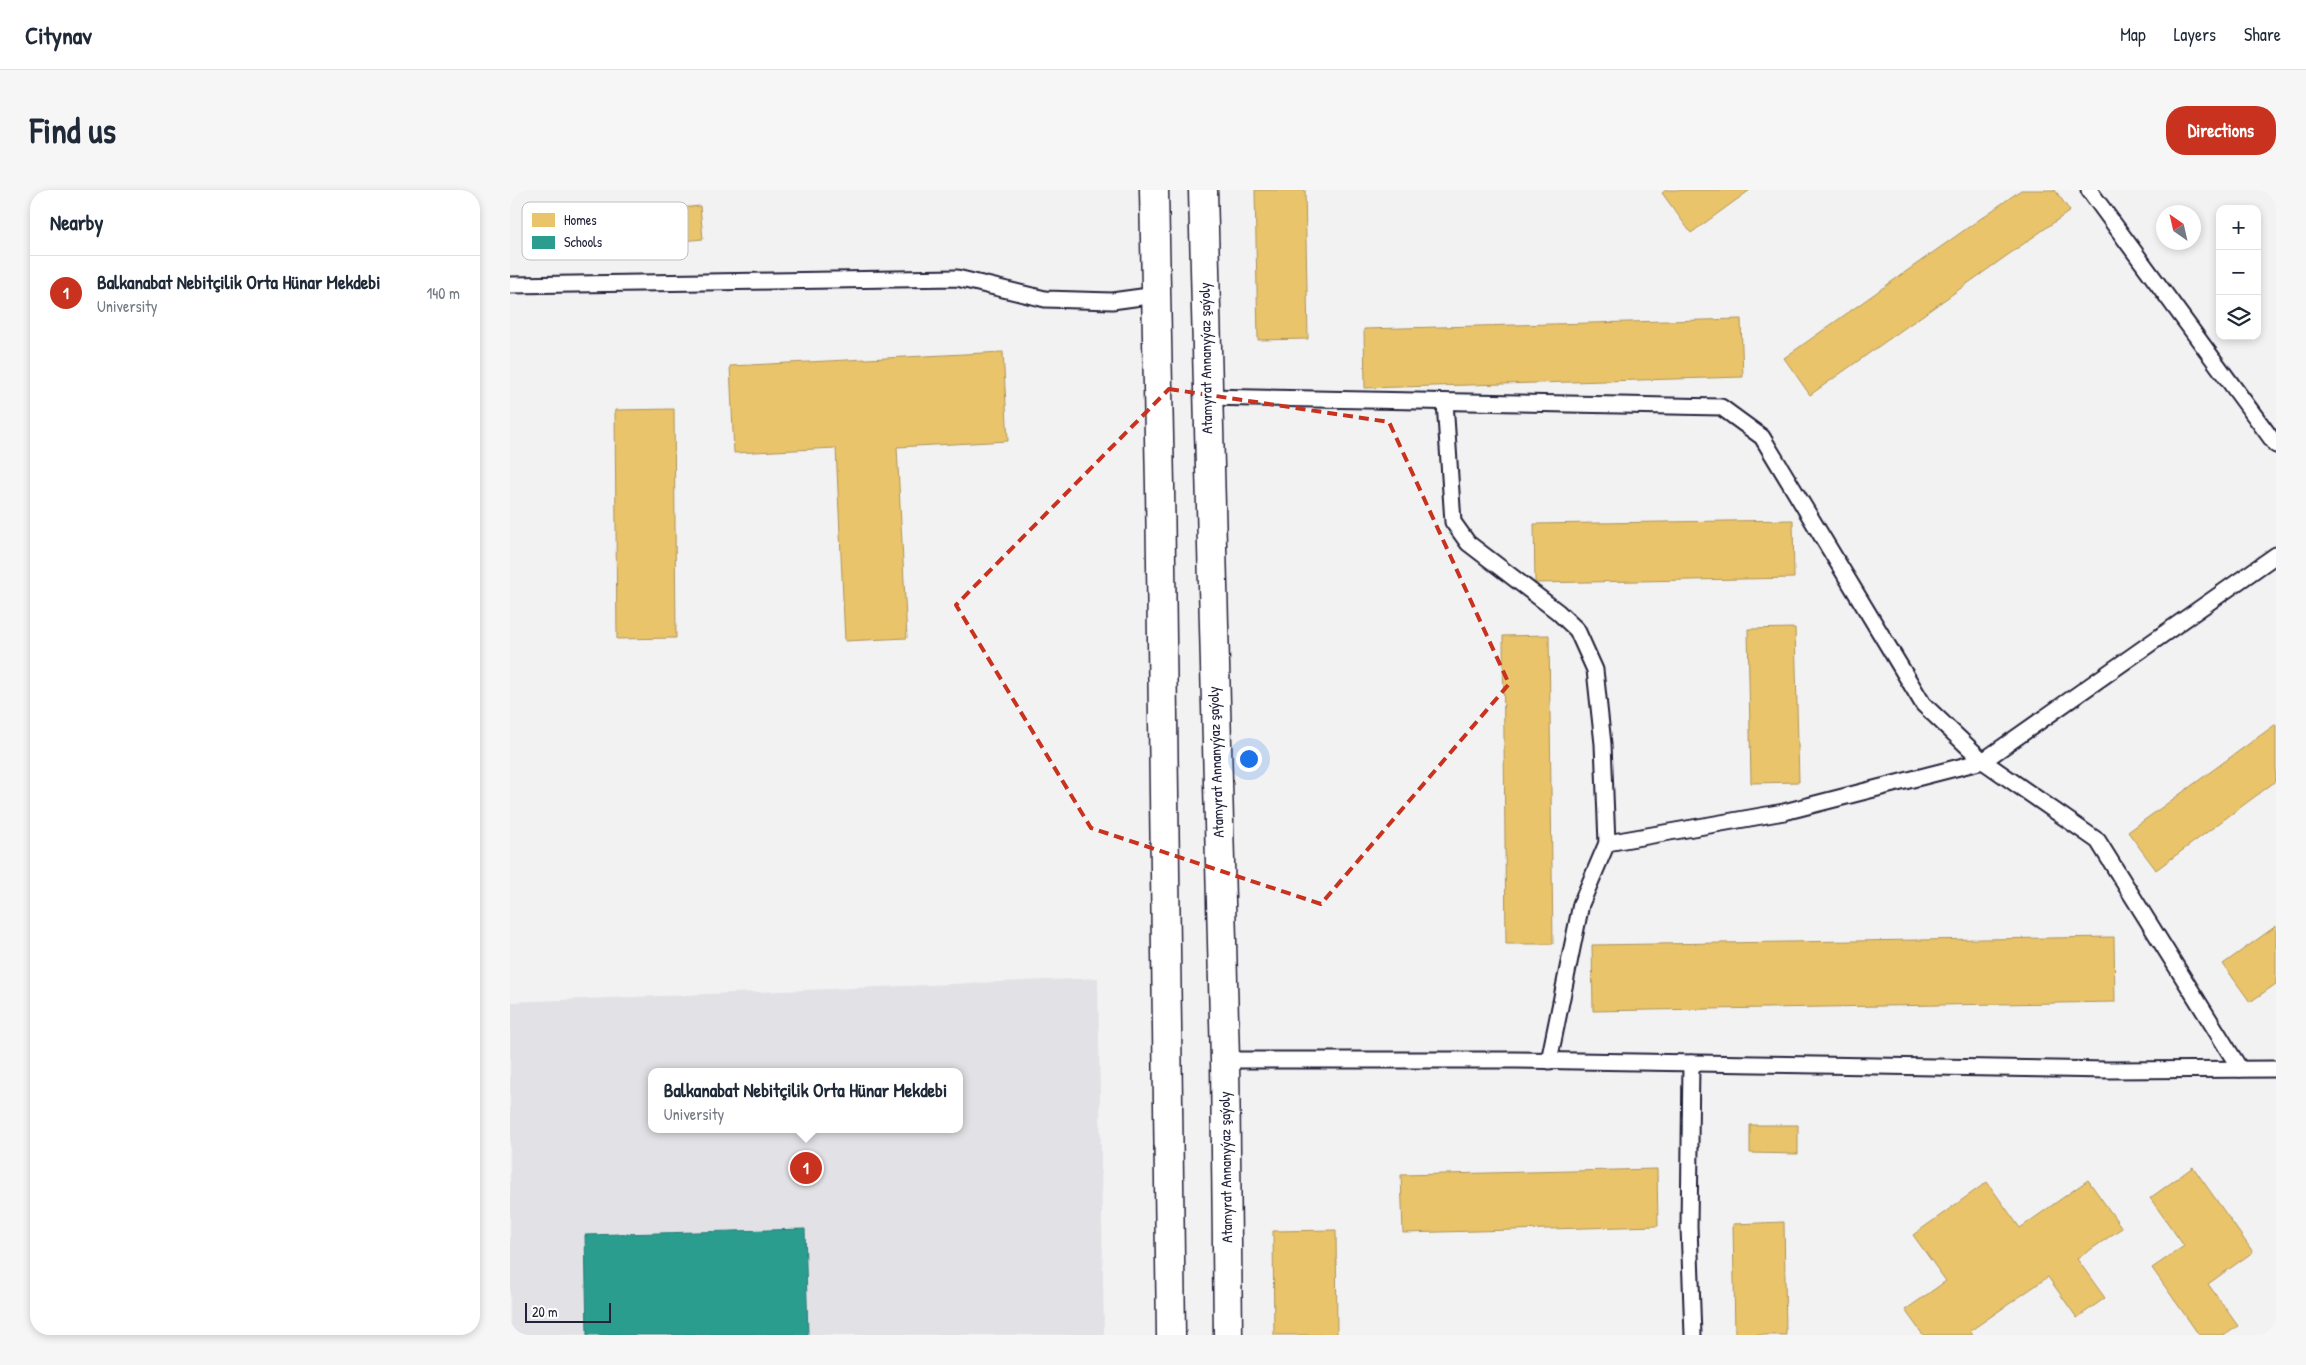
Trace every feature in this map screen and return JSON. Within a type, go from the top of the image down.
[{"type":"street","points":[[1154,190],[1171,1335]]},
{"type":"street","name":"Atamyrat Annanyýaz şaýoly","points":[[1203,190],[1225,1060],[1228,1335]]},
{"type":"lane","points":[[2089,190],[2276,445]]},
{"type":"lane","points":[[510,285],[957,278],[1045,299],[1112,301],[1156,295]]},
{"type":"lane","points":[[1207,397],[1720,407],[1762,437],[1923,704],[1983,761],[2098,841],[2240,1070]]},
{"type":"lane","points":[[1445,402],[1453,522],[1468,543],[1558,612],[1577,630],[1595,670],[1604,744],[1607,843],[1581,904],[1550,1061]]},
{"type":"lane","points":[[1607,843],[1784,812],[1983,761],[2276,555]]},
{"type":"lane","points":[[1225,1060],[1550,1061],[2108,1070],[2240,1070],[2273,1067]]},
{"type":"lane","points":[[1691,1063],[1689,1227],[1693,1335]]},
{"type":"highlighted area","points":[[1169,389],[1389,422],[1509,684],[1321,904],[1091,828],[956,605]]},
{"type":"shaded area","points":[[1098,978],[1104,1335],[510,1335],[510,1002]]},
{"type":"building: Homes","points":[[1255,190],[1305,190],[1308,339],[1258,340]]},
{"type":"building: Homes","points":[[1666,190],[1750,190],[1691,233],[1662,193]]},
{"type":"building: Homes","points":[[2021,190],[2055,190],[2070,211],[1810,395],[1784,358]]},
{"type":"building: Homes","points":[[700,206],[703,239],[688,240],[688,207]]},
{"type":"building: Homes","points":[[1741,319],[1743,377],[1365,388],[1364,329]]},
{"type":"building: Homes","points":[[1003,352],[1008,441],[897,447],[907,638],[845,641],[836,448],[734,453],[730,366]]},
{"type":"building: Homes","points":[[674,409],[676,638],[617,639],[615,410]]},
{"type":"building: Homes","points":[[1793,520],[1794,578],[1535,583],[1534,524]]},
{"type":"building: Homes","points":[[1795,628],[1799,782],[1751,783],[1748,629]]},
{"type":"building: Homes","points":[[1549,635],[1553,944],[1506,944],[1503,636]]},
{"type":"building: Homes","points":[[2276,724],[2276,781],[2156,870],[2128,832]]},
{"type":"building: Homes","points":[[2276,926],[2276,984],[2250,1002],[2223,964]]},
{"type":"building: Homes","points":[[2114,937],[2115,1002],[1593,1011],[1592,945]]},
{"type":"building: Homes","points":[[1750,1125],[1798,1125],[1798,1154],[1750,1153]]},
{"type":"building: Homes","points":[[2193,1167],[2253,1252],[2208,1284],[2238,1326],[2225,1335],[2199,1335],[2152,1268],[2184,1246],[2150,1198]]},
{"type":"building: Homes","points":[[1657,1169],[1658,1226],[1403,1233],[1401,1175]]},
{"type":"building: Homes","points":[[2088,1180],[2122,1228],[2077,1259],[2105,1298],[2077,1318],[2048,1277],[1970,1331],[1973,1335],[1923,1335],[1905,1310],[1946,1281],[1913,1235],[1987,1182],[2020,1228]]},
{"type":"building: Homes","points":[[1784,1222],[1786,1335],[1735,1335],[1733,1224]]},
{"type":"building: Homes","points":[[1336,1230],[1337,1335],[1274,1335],[1273,1231]]},
{"type":"building: Schools","points":[[805,1229],[808,1335],[587,1335],[585,1235]]},
{"type":"place","name":"Balkanabat Nebitçilik Orta Hünar Mekdebi","points":[[806,1168]]}]
